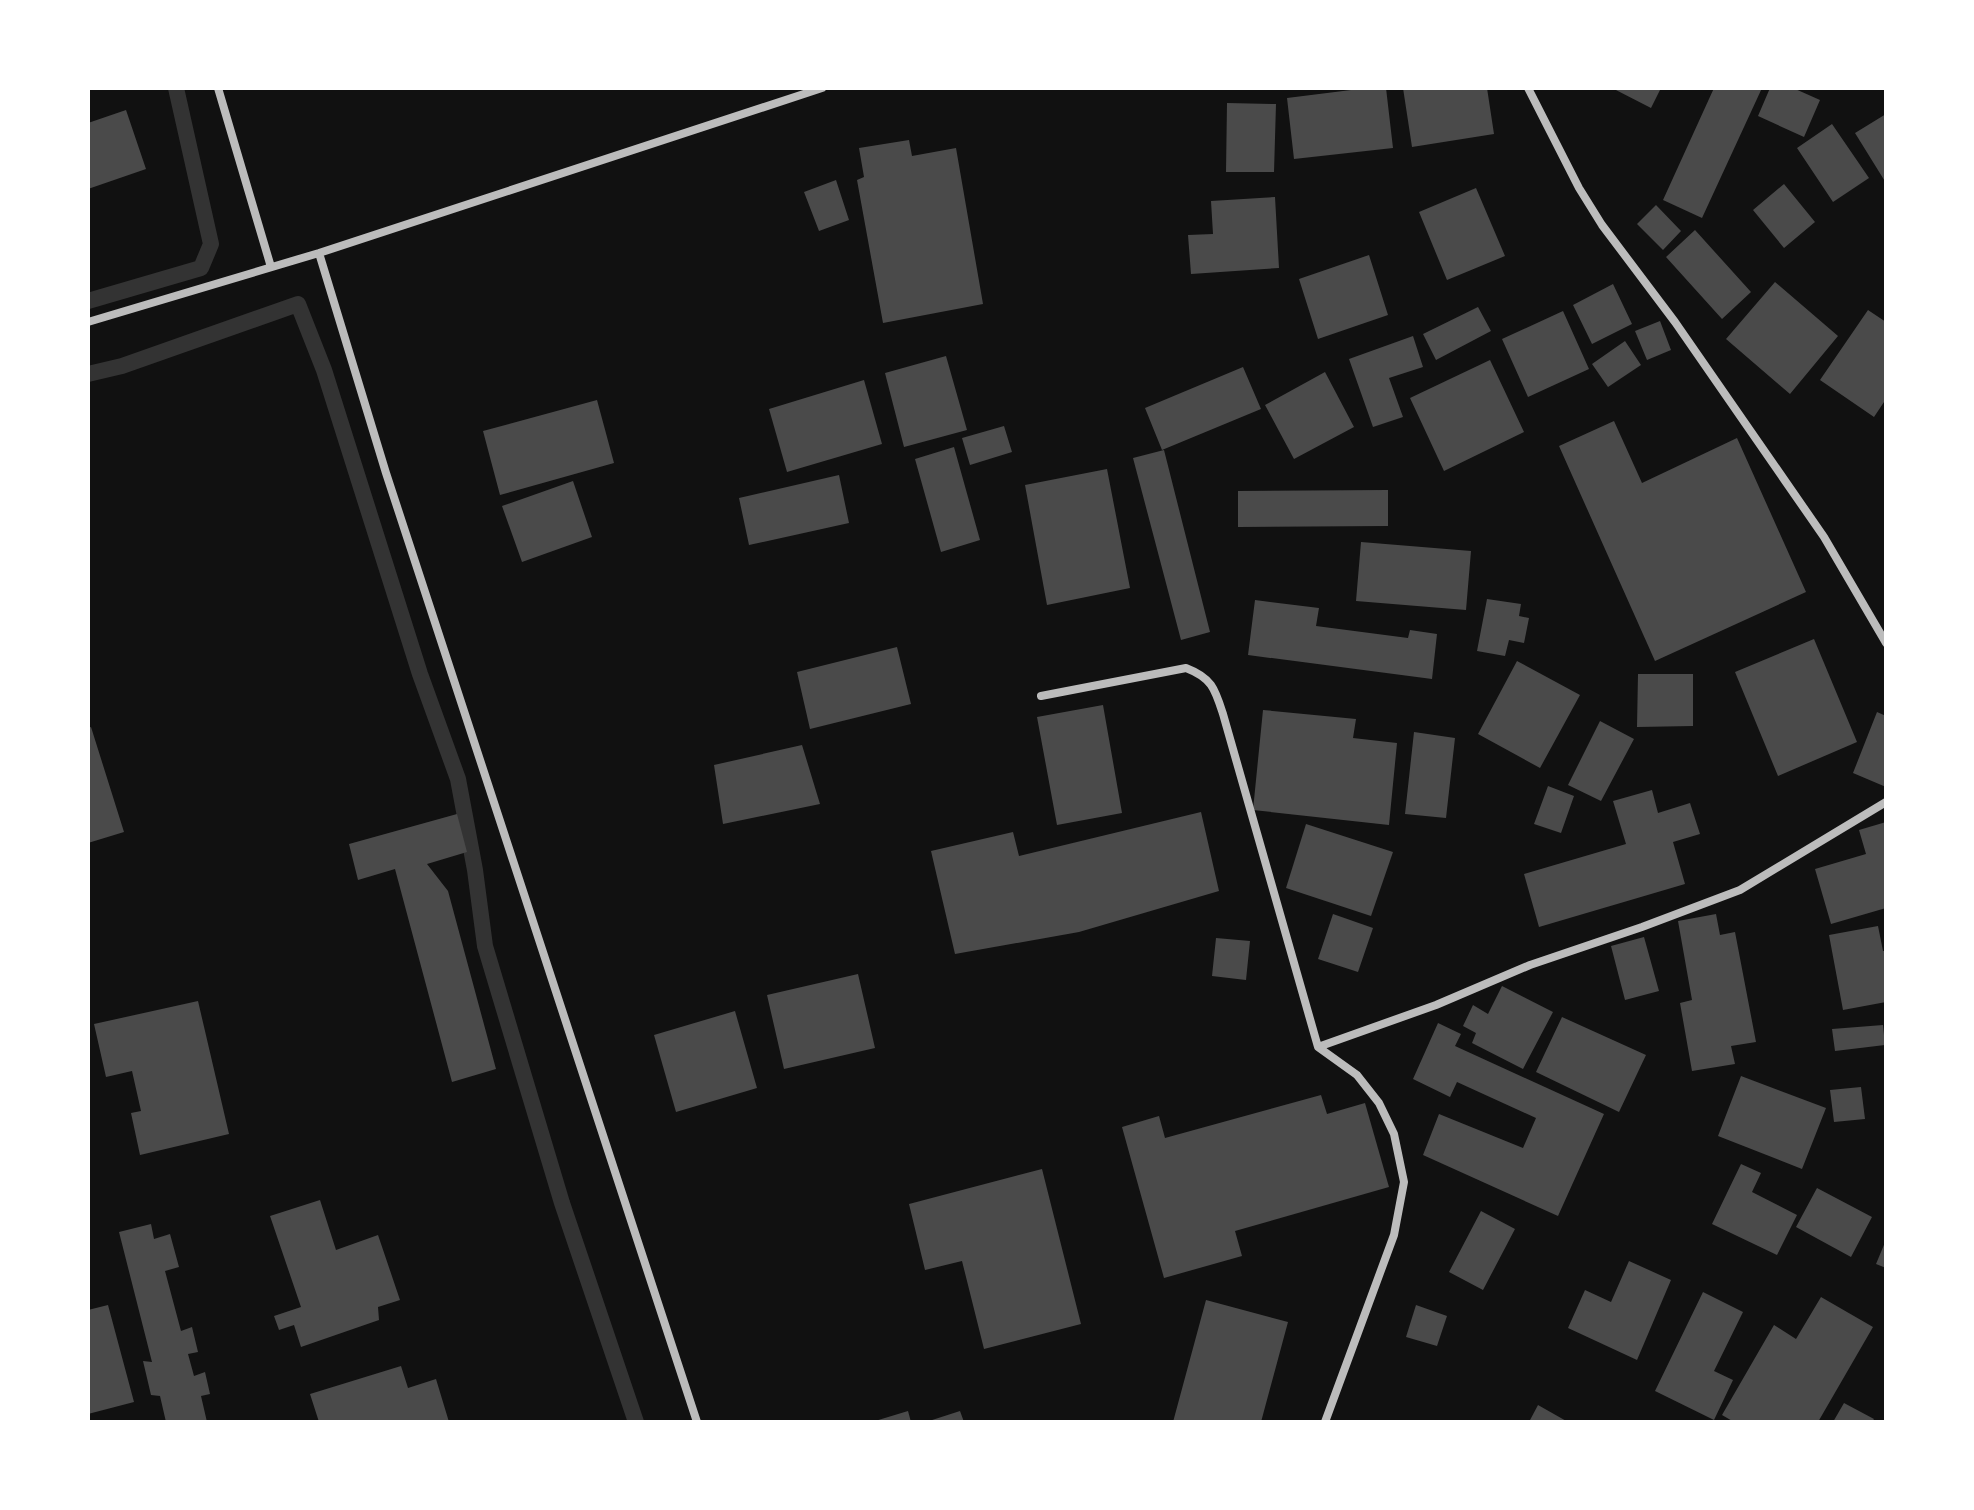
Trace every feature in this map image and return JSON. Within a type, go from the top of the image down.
[{"type":"street","points":[[218,88],[271,267]]},
{"type":"street","points":[[88,322],[319,253],[821,88]]},
{"type":"street","points":[[1528,88],[1579,188],[1602,225],[1675,322],[1824,537],[1886,643]]},
{"type":"street","points":[[319,253],[386,473],[697,1422]]},
{"type":"street","points":[[1041,696],[1186,668],[1204,675],[1216,690],[1318,1047],[1357,1075],[1379,1103],[1394,1134],[1404,1182],[1394,1235],[1325,1422]]},
{"type":"street","points":[[1318,1047],[1436,1005],[1530,965],[1740,890],[1886,802]]},
{"type":"building","points":[[1386,88],[1393,148],[1294,159],[1287,98]]},
{"type":"building","points":[[1403,88],[1487,88],[1494,134],[1412,147]]},
{"type":"building","points":[[1612,88],[1661,88],[1651,108]]},
{"type":"building","points":[[1714,88],[1762,88],[1702,218],[1663,200]]},
{"type":"building","points":[[1770,88],[1793,88],[1820,100],[1804,137],[1758,116]]},
{"type":"building","points":[[1227,103],[1276,104],[1274,172],[1226,172]]},
{"type":"building","points":[[126,110],[146,169],[88,189],[88,123]]},
{"type":"building","points":[[1886,114],[1886,183],[1855,133]]},
{"type":"building","points":[[1832,124],[1869,178],[1833,202],[1797,148]]},
{"type":"building","points":[[909,140],[912,156],[956,148],[983,304],[883,323],[857,180],[864,177],[859,148]]},
{"type":"building","points":[[836,180],[849,220],[819,231],[804,192]]},
{"type":"building","points":[[1784,184],[1815,222],[1784,248],[1753,210]]},
{"type":"building","points":[[1476,188],[1505,256],[1447,280],[1419,212]]},
{"type":"building","points":[[1275,197],[1279,268],[1191,274],[1188,235],[1213,234],[1211,201]]},
{"type":"building","points":[[1656,205],[1681,231],[1663,250],[1637,224]]},
{"type":"building","points":[[1695,230],[1751,292],[1722,319],[1666,257]]},
{"type":"building","points":[[1369,255],[1388,315],[1318,339],[1299,279]]},
{"type":"building","points":[[1775,282],[1838,336],[1790,394],[1726,339]]},
{"type":"building","points":[[1613,284],[1632,324],[1592,344],[1573,305]]},
{"type":"building","points":[[1478,307],[1491,331],[1436,360],[1423,334]]},
{"type":"building","points":[[1868,310],[1886,322],[1886,399],[1874,417],[1820,380]]},
{"type":"building","points":[[1563,311],[1589,369],[1528,397],[1502,339]]},
{"type":"building","points":[[1660,321],[1671,350],[1647,360],[1635,331]]},
{"type":"building","points":[[1413,336],[1423,367],[1389,378],[1403,417],[1373,427],[1349,359]]},
{"type":"building","points":[[1625,341],[1641,365],[1608,387],[1592,364]]},
{"type":"building","points":[[946,356],[967,430],[904,447],[885,373]]},
{"type":"building","points":[[1490,360],[1524,432],[1444,471],[1410,398]]},
{"type":"building","points":[[1243,367],[1261,409],[1162,450],[1145,408]]},
{"type":"building","points":[[1325,372],[1354,427],[1294,459],[1265,405]]},
{"type":"building","points":[[864,380],[882,444],[787,472],[769,409]]},
{"type":"building","points":[[597,400],[614,463],[500,495],[483,431]]},
{"type":"building","points":[[1614,421],[1642,483],[1737,438],[1806,592],[1655,661],[1559,446]]},
{"type":"building","points":[[1004,426],[1012,452],[970,465],[962,438]]},
{"type":"building","points":[[954,447],[980,540],[941,552],[915,459]]},
{"type":"building","points":[[1164,450],[1210,632],[1181,640],[1133,458]]},
{"type":"building","points":[[1107,469],[1130,588],[1047,605],[1025,485]]},
{"type":"building","points":[[839,475],[849,523],[749,545],[739,498]]},
{"type":"building","points":[[573,481],[592,537],[522,562],[502,506]]},
{"type":"building","points":[[1388,490],[1388,526],[1238,527],[1238,491]]},
{"type":"building","points":[[1361,542],[1471,551],[1466,610],[1356,601]]},
{"type":"building","points":[[1487,599],[1521,604],[1519,616],[1529,618],[1524,643],[1509,640],[1505,656],[1477,651]]},
{"type":"building","points":[[1255,600],[1319,608],[1316,626],[1408,638],[1410,630],[1437,634],[1432,679],[1248,655]]},
{"type":"building","points":[[1814,639],[1857,742],[1778,776],[1735,672]]},
{"type":"building","points":[[897,647],[911,704],[810,729],[797,672]]},
{"type":"building","points":[[1517,661],[1580,695],[1540,768],[1478,734]]},
{"type":"building","points":[[1638,674],[1693,674],[1693,726],[1637,727]]},
{"type":"building","points":[[1103,705],[1122,813],[1057,825],[1037,717]]},
{"type":"building","points":[[1263,710],[1356,719],[1353,738],[1397,743],[1389,825],[1253,810]]},
{"type":"building","points":[[1877,712],[1886,716],[1886,787],[1853,773]]},
{"type":"building","points":[[1600,721],[1634,739],[1601,801],[1568,785]]},
{"type":"building","points":[[91,727],[124,832],[88,843],[88,728]]},
{"type":"building","points":[[1414,732],[1455,738],[1446,818],[1405,814]]},
{"type":"building","points":[[802,745],[820,804],[723,824],[714,765]]},
{"type":"building","points":[[1548,786],[1574,796],[1561,833],[1534,824]]},
{"type":"building","points":[[1652,790],[1658,813],[1690,803],[1700,834],[1673,842],[1685,884],[1539,927],[1524,874],[1626,844],[1613,801]]},
{"type":"building","points":[[1201,812],[1219,891],[1079,932],[955,954],[931,851],[1013,832],[1019,856]]},
{"type":"building","points":[[457,814],[467,852],[427,864],[448,891],[496,1069],[452,1082],[395,869],[358,880],[349,844]]},
{"type":"building","points":[[1886,822],[1886,908],[1831,924],[1815,869],[1866,854],[1859,830]]},
{"type":"building","points":[[1306,824],[1393,852],[1371,916],[1286,888]]},
{"type":"building","points":[[1333,914],[1373,928],[1358,972],[1318,959]]},
{"type":"building","points":[[1716,914],[1720,935],[1735,932],[1756,1042],[1731,1046],[1735,1064],[1692,1071],[1680,1003],[1692,1000],[1678,921]]},
{"type":"building","points":[[1878,926],[1883,951],[1886,951],[1886,1002],[1843,1010],[1829,935]]},
{"type":"building","points":[[1644,937],[1659,991],[1625,1000],[1611,946]]},
{"type":"building","points":[[1216,938],[1250,941],[1246,980],[1212,976]]},
{"type":"building","points":[[858,974],[875,1048],[784,1069],[767,995]]},
{"type":"building","points":[[1502,986],[1553,1012],[1523,1069],[1472,1043],[1476,1033],[1463,1026],[1473,1005],[1488,1014]]},
{"type":"building","points":[[198,1001],[229,1134],[140,1155],[131,1113],[141,1111],[132,1071],[106,1077],[94,1024]]},
{"type":"building","points":[[735,1011],[757,1088],[676,1112],[654,1035]]},
{"type":"building","points":[[1562,1017],[1646,1055],[1619,1112],[1536,1072]]},
{"type":"building","points":[[1438,1023],[1461,1034],[1455,1046],[1604,1114],[1558,1216],[1423,1155],[1439,1114],[1523,1148],[1536,1118],[1457,1082],[1450,1097],[1413,1079]]},
{"type":"building","points":[[1883,1025],[1885,1045],[1835,1051],[1832,1029]]},
{"type":"building","points":[[1741,1076],[1826,1108],[1802,1169],[1718,1136]]},
{"type":"building","points":[[1861,1087],[1865,1119],[1834,1122],[1830,1090]]},
{"type":"building","points":[[1321,1095],[1327,1114],[1365,1103],[1389,1187],[1235,1231],[1242,1256],[1164,1278],[1122,1127],[1159,1116],[1165,1138]]},
{"type":"building","points":[[1741,1164],[1761,1173],[1752,1192],[1797,1215],[1777,1255],[1712,1224]]},
{"type":"building","points":[[1042,1169],[1081,1324],[984,1349],[962,1261],[925,1270],[909,1204]]},
{"type":"building","points":[[1817,1188],[1872,1217],[1851,1257],[1796,1227]]},
{"type":"building","points":[[320,1200],[336,1250],[378,1235],[400,1300],[378,1307],[379,1320],[301,1347],[294,1325],[279,1330],[274,1316],[301,1307],[270,1216]]},
{"type":"building","points":[[1481,1211],[1515,1229],[1483,1290],[1449,1272]]},
{"type":"building","points":[[151,1224],[154,1239],[170,1234],[179,1267],[165,1271],[181,1331],[192,1327],[198,1352],[188,1354],[194,1376],[205,1372],[210,1394],[201,1396],[207,1422],[166,1422],[160,1396],[151,1395],[143,1361],[152,1362],[119,1232]]},
{"type":"building","points":[[1886,1240],[1886,1268],[1876,1264]]},
{"type":"building","points":[[1629,1261],[1671,1280],[1637,1360],[1568,1328],[1585,1290],[1611,1302]]},
{"type":"building","points":[[1703,1292],[1743,1312],[1714,1371],[1733,1380],[1714,1420],[1655,1391]]},
{"type":"building","points":[[1821,1297],[1873,1327],[1818,1422],[1734,1422],[1722,1415],[1774,1325],[1796,1339]]},
{"type":"building","points":[[1206,1300],[1288,1322],[1261,1422],[1173,1422]]},
{"type":"building","points":[[108,1305],[134,1402],[88,1414],[88,1310]]},
{"type":"building","points":[[1416,1305],[1447,1316],[1437,1346],[1406,1337]]},
{"type":"building","points":[[401,1366],[408,1388],[436,1379],[449,1422],[319,1422],[310,1394]]},
{"type":"building","points":[[1844,1403],[1874,1419],[1872,1422],[1833,1422]]},
{"type":"building","points":[[1538,1405],[1568,1422],[1529,1422]]},
{"type":"building","points":[[908,1411],[911,1422],[875,1422],[875,1421]]},
{"type":"building","points":[[960,1411],[964,1422],[929,1422],[929,1421]]},
{"type":"waterway","points":[[88,301],[201,268],[211,244],[176,88]]},
{"type":"waterway","points":[[88,374],[122,366],[298,304],[324,370],[420,674],[458,779],[485,946],[562,1203],[636,1422]]}]
